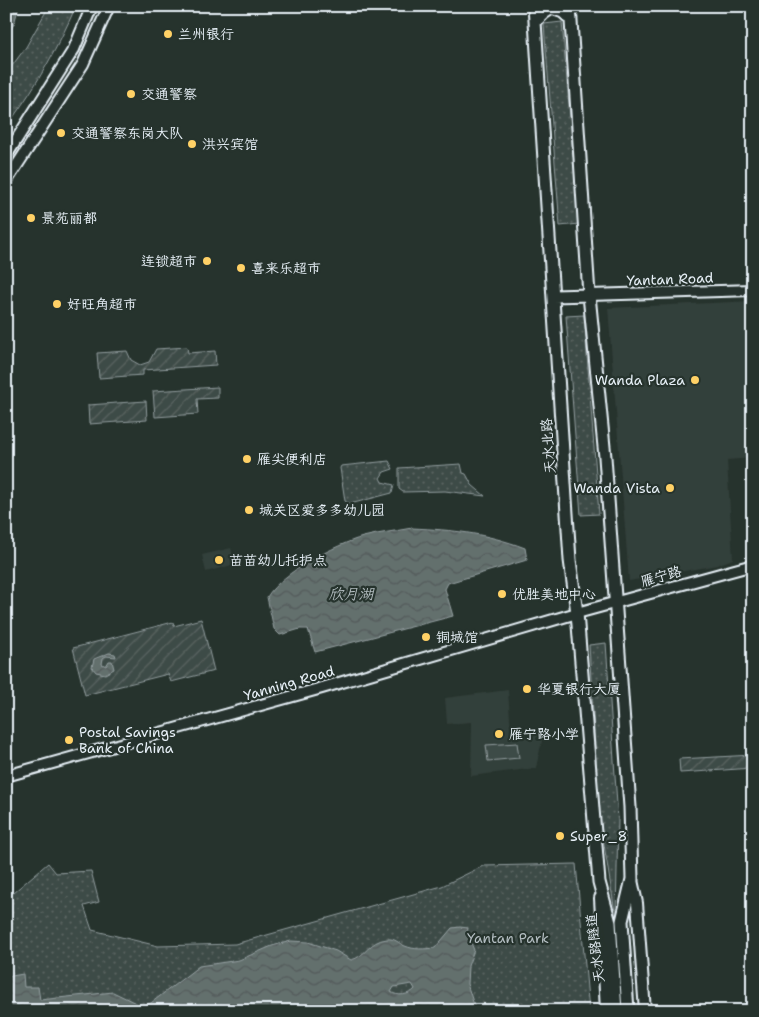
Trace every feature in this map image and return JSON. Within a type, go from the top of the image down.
[{"type":"main road","points":[[6,156],[74,49],[92,6]]},
{"type":"main road","points":[[6,182],[83,64],[109,6]]},
{"type":"main road","name":"天水北路","points":[[534,6],[570,560],[577,613],[599,882]]},
{"type":"main road","points":[[570,6],[589,295],[605,457],[616,604],[630,808],[632,879],[637,904],[645,1011]]},
{"type":"main road","points":[[536,21],[552,8],[563,12],[571,19]]},
{"type":"main road","name":"Yantan Road","points":[[589,295],[753,290]]},
{"type":"main road","points":[[554,296],[589,295]]},
{"type":"main road","name":"雁宁路","points":[[577,613],[616,604],[753,565]]},
{"type":"main road","name":"Yanning Road","points":[[6,776],[314,690],[577,613]]},
{"type":"main road","name":"天水路隧道","points":[[628,1011],[622,921],[632,879]]},
{"type":"main road","points":[[599,882],[606,1011]]},
{"type":"main road","name":"天水路隧道","points":[[599,882],[610,923],[616,1011]]},
{"type":"shaded area","points":[[753,301],[753,458],[727,460],[733,559],[717,565],[629,581],[608,308]]},
{"type":"shaded area","name":"苗苗幼儿托护点","points":[[231,548],[236,564],[206,572],[202,555]]},
{"type":"shaded area","name":"雁宁路小学","points":[[508,690],[511,733],[543,736],[536,768],[471,776],[472,722],[447,724],[445,698]]},
{"type":"green space","points":[[49,6],[76,6],[47,64],[12,119],[6,114],[6,74],[26,47]]},
{"type":"green space","points":[[562,22],[579,224],[560,226],[544,24]]},
{"type":"green space","points":[[584,315],[599,514],[581,515],[566,316]]},
{"type":"green space","points":[[187,347],[188,353],[215,351],[216,365],[143,370],[143,375],[99,378],[97,353],[127,351],[131,360],[140,365],[149,362],[156,349]]},
{"type":"green space","points":[[218,387],[218,398],[197,399],[198,414],[155,417],[153,391]]},
{"type":"green space","points":[[146,401],[147,420],[89,424],[88,405]]},
{"type":"green space","points":[[389,461],[393,469],[384,472],[380,478],[382,482],[394,485],[392,493],[350,504],[345,501],[341,466]]},
{"type":"green space","points":[[461,464],[463,473],[466,474],[472,485],[485,496],[445,491],[403,492],[399,489],[399,468]]},
{"type":"green space","points":[[201,619],[214,671],[171,682],[168,674],[85,695],[73,648],[173,622],[174,626]]},
{"type":"green space","points":[[606,643],[618,819],[616,918],[599,814],[589,645]]},
{"type":"green space","points":[[517,743],[519,758],[488,761],[486,745]]},
{"type":"green space","points":[[753,755],[753,768],[680,773],[679,759]]},
{"type":"green space","name":"Yantan Park","points":[[48,863],[56,873],[91,871],[99,902],[84,906],[92,930],[158,946],[235,944],[442,886],[483,866],[576,864],[589,1011],[6,1011],[6,899]]},
{"type":"water","points":[[6,6],[19,6],[14,24],[6,36]]},
{"type":"water","name":"欣月湖","points":[[412,528],[456,531],[496,539],[525,548],[527,560],[448,583],[445,589],[453,616],[315,652],[308,629],[300,629],[280,635],[274,629],[267,597],[284,578],[338,546],[363,537]]},
{"type":"water","points":[[109,653],[115,654],[116,657],[106,656],[103,658],[102,664],[106,666],[109,661],[112,661],[114,669],[105,674],[96,672],[92,667],[94,659]]},
{"type":"water","points":[[452,928],[468,928],[467,934],[474,950],[468,966],[467,984],[476,1011],[6,1011],[6,977],[23,974],[24,987],[38,987],[40,1000],[113,992],[142,1006],[151,1003],[199,966],[239,960],[272,946],[291,941],[308,942],[336,951],[351,960],[360,956],[375,943],[387,939],[412,948],[435,948]],"holes":[[[412,984],[415,989],[403,995],[391,992],[394,987]]]},
{"type":"place","name":"兰州银行","points":[[168,34]]},
{"type":"place","name":"交通警察","points":[[131,94]]},
{"type":"place","name":"交通警察东岗大队","points":[[61,133]]},
{"type":"place","name":"洪兴宾馆","points":[[192,144]]},
{"type":"place","name":"景苑丽都","points":[[31,218]]},
{"type":"place","name":"连锁超市","points":[[207,261]]},
{"type":"place","name":"喜来乐超市","points":[[241,268]]},
{"type":"place","name":"好旺角超市","points":[[57,304]]},
{"type":"place","name":"Wanda Plaza","points":[[695,380]]},
{"type":"place","name":"雁尖便利店","points":[[247,459]]},
{"type":"place","name":"Wanda Vista","points":[[670,488]]},
{"type":"place","name":"城关区爱多多幼儿园","points":[[249,510]]},
{"type":"place","name":"苗苗幼儿托护点","points":[[219,560]]},
{"type":"place","name":"优胜美地中心","points":[[502,594]]},
{"type":"place","name":"铜城馆","points":[[426,637]]},
{"type":"place","name":"华夏银行大厦","points":[[527,689]]},
{"type":"place","name":"雁宁路小学","points":[[499,734]]},
{"type":"place","name":"Postal Savings Bank of China","points":[[69,740]]},
{"type":"place","name":"Super_8","points":[[560,836]]}]
